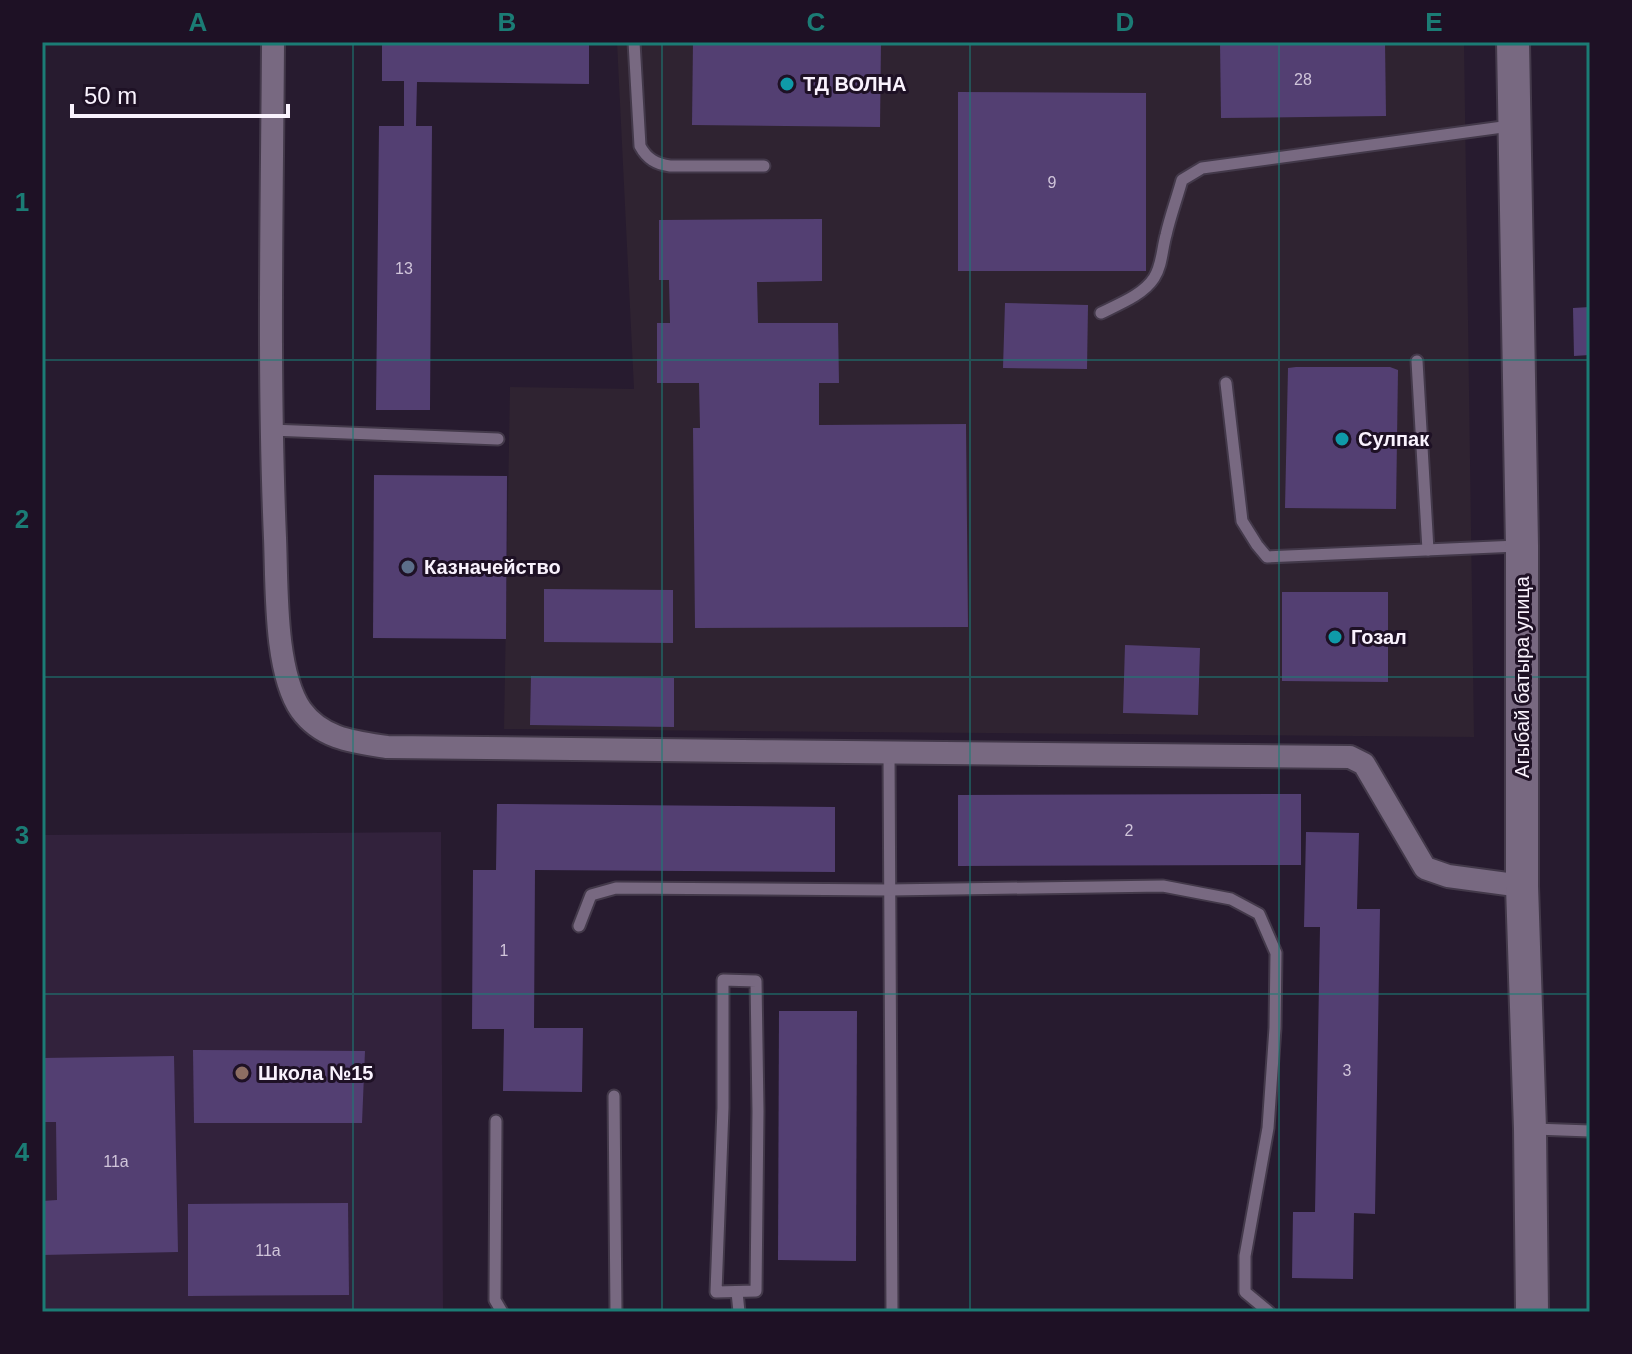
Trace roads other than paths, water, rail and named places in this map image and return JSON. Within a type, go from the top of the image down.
[{"type":"main road","name":"Агыбай батыра улица","points":[[1513,42],[1522,546],[1522,886],[1532,1312]]},
{"type":"street","points":[[273,42],[271,430],[280,643],[292,694],[302,711],[322,731],[346,741],[387,747],[1350,757],[1364,764],[1425,868],[1448,876],[1522,886]]},
{"type":"lane","points":[[634,42],[640,146],[645,155],[661,165],[670,166],[764,166]]},
{"type":"lane","points":[[1101,313],[1128,300],[1153,280],[1182,180],[1202,168],[1515,125]]},
{"type":"lane","points":[[1417,361],[1428,550]]},
{"type":"lane","points":[[1226,383],[1242,521],[1267,557],[1522,546]]},
{"type":"lane","points":[[271,430],[498,439]]},
{"type":"lane","points":[[889,754],[892,1312]]},
{"type":"lane","points":[[579,926],[591,895],[616,888],[889,890],[1163,886],[1231,899],[1259,914],[1276,953],[1275,1028],[1268,1128],[1245,1256],[1245,1292],[1269,1312]]},
{"type":"lane","points":[[723,980],[756,981],[756,1291],[737,1292],[716,1292],[723,1108],[723,980]]},
{"type":"lane","points":[[614,1096],[616,1312]]},
{"type":"lane","points":[[496,1121],[495,1300],[502,1312]]},
{"type":"lane","points":[[1530,1129],[1590,1131]]},
{"type":"lane","points":[[737,1292],[739,1312]]},
{"type":"place","name":"ТД ВОЛНА","points":[[787,84]]},
{"type":"place","name":"Сулпак","points":[[1342,439]]},
{"type":"place","name":"Казначейство","points":[[408,567]]},
{"type":"place","name":"Гозал","points":[[1335,637]]},
{"type":"place","name":"Школа №15","points":[[242,1073]]}]
